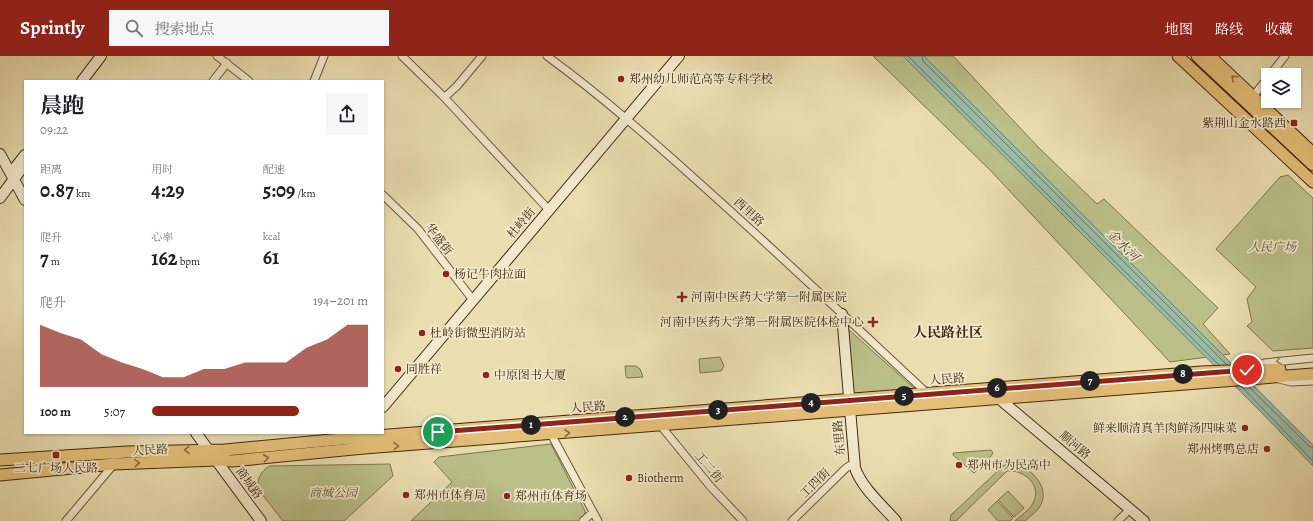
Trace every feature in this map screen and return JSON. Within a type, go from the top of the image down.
[{"type":"main road","points":[[1178,56],[1313,182]]},
{"type":"main road","points":[[1186,56],[1313,182]]},
{"type":"main road","points":[[1197,56],[1313,165]]},
{"type":"main road","points":[[1210,56],[1313,153]]},
{"type":"main road","name":"人民路","points":[[0,474],[114,464],[216,460],[232,461],[363,438],[551,434],[661,426],[849,406],[928,394],[1202,372],[1313,367]]},
{"type":"main road","name":"人民路","points":[[0,460],[208,449],[225,450],[363,438],[849,406],[1000,399],[1313,374]]},
{"type":"street","points":[[83,80],[101,56]]},
{"type":"street","points":[[90,80],[108,56]]},
{"type":"street","points":[[217,56],[248,80]]},
{"type":"street","points":[[314,80],[324,56]]},
{"type":"street","points":[[402,56],[445,97],[549,210]]},
{"type":"street","points":[[445,97],[457,86],[482,56]]},
{"type":"street","name":"西里路","points":[[547,56],[591,88],[627,118],[767,244],[928,394]]},
{"type":"street","name":"杜岭街","points":[[384,406],[679,56]]},
{"type":"street","points":[[1276,68],[1285,56]]},
{"type":"street","points":[[214,80],[227,63]]},
{"type":"street","points":[[1253,96],[1261,86]]},
{"type":"street","points":[[1301,141],[1313,147]]},
{"type":"street","points":[[0,154],[24,198]]},
{"type":"street","points":[[0,198],[24,156]]},
{"type":"street","points":[[0,188],[24,165]]},
{"type":"street","name":"华盛街","points":[[384,196],[418,229],[474,300]]},
{"type":"street","name":"东里路","points":[[842,314],[854,463],[858,476],[896,521]]},
{"type":"street","points":[[1247,370],[1264,363],[1313,358]]},
{"type":"street","points":[[1273,377],[1291,382],[1313,381]]},
{"type":"street","name":"顺河路","points":[[988,389],[1144,521]]},
{"type":"street","name":"工二街","points":[[661,426],[710,486],[743,521]]},
{"type":"street","name":"商城路","points":[[197,434],[261,521]]},
{"type":"street","points":[[551,434],[598,521]]},
{"type":"street","name":"工四街","points":[[792,521],[846,468],[854,463]]},
{"type":"street","points":[[66,521],[114,464]]},
{"type":"street","points":[[1118,521],[1130,509]]},
{"type":"street","points":[[583,521],[593,512]]},
{"type":"green space","points":[[873,56],[953,56],[1038,147],[1097,204],[1104,199],[1218,308],[1203,324],[1230,354],[1170,362],[989,169]]},
{"type":"green space","name":"人民广场","points":[[1288,175],[1313,198],[1313,348],[1273,351],[1247,326],[1252,322],[1247,299],[1256,287],[1216,249],[1280,177]]},
{"type":"green space","points":[[847,328],[915,389],[852,395]]},
{"type":"green space","points":[[720,357],[724,366],[721,371],[700,373],[699,359]]},
{"type":"green space","points":[[625,366],[636,366],[640,369],[643,377],[627,378]]},
{"type":"green space","name":"郑州市体育场","points":[[551,444],[585,511],[585,515],[581,521],[411,521],[452,482],[434,462],[439,457]]},
{"type":"green space","points":[[991,450],[993,453],[991,456],[974,473],[953,455],[953,453]]},
{"type":"green space","name":"商城公园","points":[[390,464],[393,476],[344,521],[283,521],[258,489],[260,476],[269,466]]},
{"type":"green space","points":[[1013,464],[1027,469],[1038,480],[1041,487],[1043,494],[1042,501],[1039,508],[1034,513],[1025,521],[1015,521],[1032,506],[1035,490],[1033,484],[1025,476],[1013,471],[1007,471],[956,521],[950,521],[951,515],[1004,465]]},
{"type":"green space","points":[[1008,491],[1024,508],[1014,517],[998,500]]},
{"type":"green space","points":[[997,501],[1013,518],[1010,521],[998,521],[988,510]]},
{"type":"water","points":[[903,56],[924,56],[1313,445],[1313,466],[1259,410]]},
{"type":"place","name":"郑州幼儿师范高等专科学校","points":[[621,79]]},
{"type":"place","name":"紫荆山金水路西","points":[[1294,123]]},
{"type":"place","name":"杨记牛肉拉面","points":[[446,274]]},
{"type":"place","name":"河南中医药大学第一附属医院","points":[[682,297]]},
{"type":"place","name":"河南中医药大学第一附属医院体检中心","points":[[873,322]]},
{"type":"place","name":"杜岭街微型消防站","points":[[422,333]]},
{"type":"place","name":"同胜祥","points":[[398,369]]},
{"type":"place","name":"中原图书大厦","points":[[486,375]]},
{"type":"place","name":"鲜来顺清真羊肉鲜汤四味菜","points":[[1245,428]]},
{"type":"place","name":"郑州烤鸭总店","points":[[1267,449]]},
{"type":"place","name":"二七广场人民路","points":[[56,455]]},
{"type":"place","name":"郑州市为民高中","points":[[959,465]]},
{"type":"place","name":"Biotherm","points":[[629,478]]},
{"type":"place","name":"郑州市体育局","points":[[406,495]]},
{"type":"place","name":"郑州市体育场","points":[[507,496]]},
{"type":"district","name":"人民路社区","points":[[948,332]]},
{"type":"route","points":[[438,432],[1202,372],[1247,370]]},
{"type":"water label","name":"金水河","points":[[1123,245]]}]
